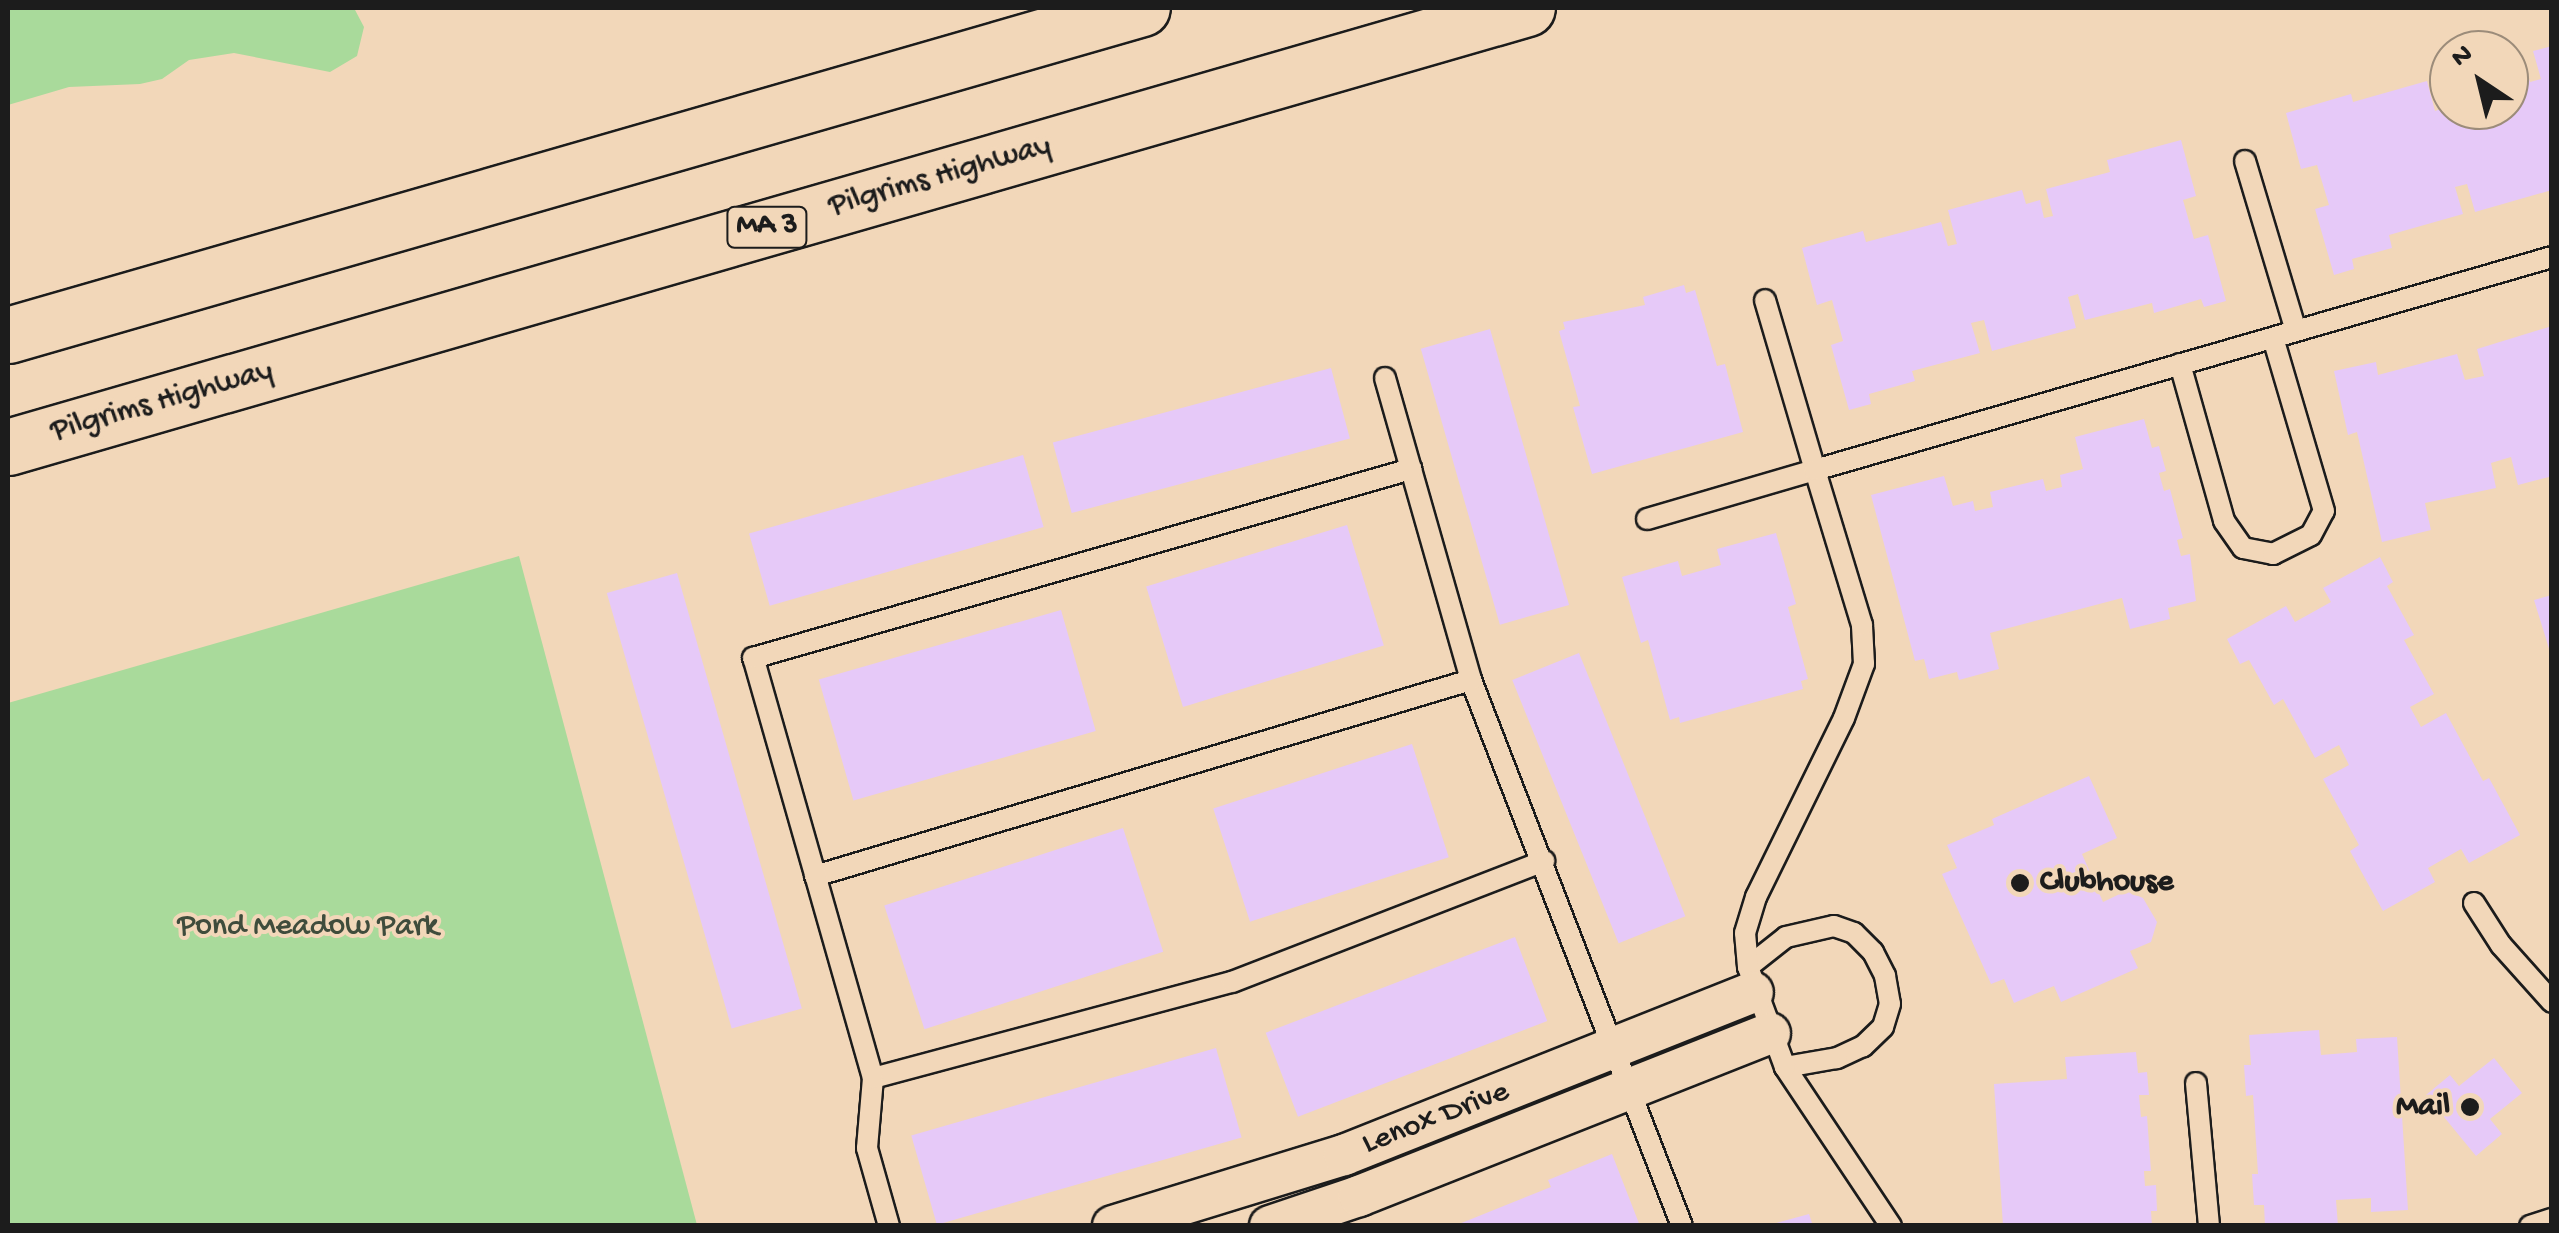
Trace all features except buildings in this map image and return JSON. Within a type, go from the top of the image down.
[{"type":"highway","points":[[8,335],[1142,8]]},
{"type":"highway","name":"Pilgrims Highway","points":[[8,446],[1527,8]]},
{"type":"street","name":"Lenox Drive","points":[[1113,1226],[1303,1170],[1615,1049],[1750,980]]},
{"type":"street","name":"Lenox Drive","points":[[1270,1226],[1359,1196],[1630,1089],[1778,1050]]},
{"type":"lane","points":[[2245,162],[2296,331]]},
{"type":"lane","points":[[1647,519],[2552,257]]},
{"type":"lane","points":[[1765,300],[1862,625],[1864,664],[1844,718],[1756,897],[1745,933],[1750,980],[1778,1050],[1891,1226]]},
{"type":"lane","points":[[2180,364],[2224,522],[2243,548],[2272,554],[2311,535],[2324,512],[2273,338]]},
{"type":"lane","points":[[1385,378],[1471,680],[1682,1226]]},
{"type":"lane","points":[[889,1226],[867,1148],[873,1078],[753,658],[1411,469]]},
{"type":"lane","points":[[815,876],[1471,680]]},
{"type":"lane","points":[[873,1078],[1232,982],[1544,861]]},
{"type":"lane","points":[[2474,903],[2501,946],[2552,1002]]},
{"type":"lane","points":[[1750,980],[1786,937],[1834,926],[1854,933],[1885,976],[1890,1004],[1884,1027],[1873,1036],[1837,1058],[1778,1050]]},
{"type":"lane","points":[[2196,1083],[2208,1226]]},
{"type":"lane","points":[[2530,1226],[2552,1219]]},
{"type":"green space","points":[[8,8],[354,8],[364,27],[357,56],[330,72],[234,53],[189,60],[162,79],[140,84],[69,87],[8,105]]},
{"type":"green space","name":"Pond Meadow Park","points":[[519,556],[697,1225],[8,1225],[8,703]]},
{"type":"place","name":"Clubhouse","points":[[2020,883]]},
{"type":"place","name":"Mail","points":[[2470,1107]]}]
